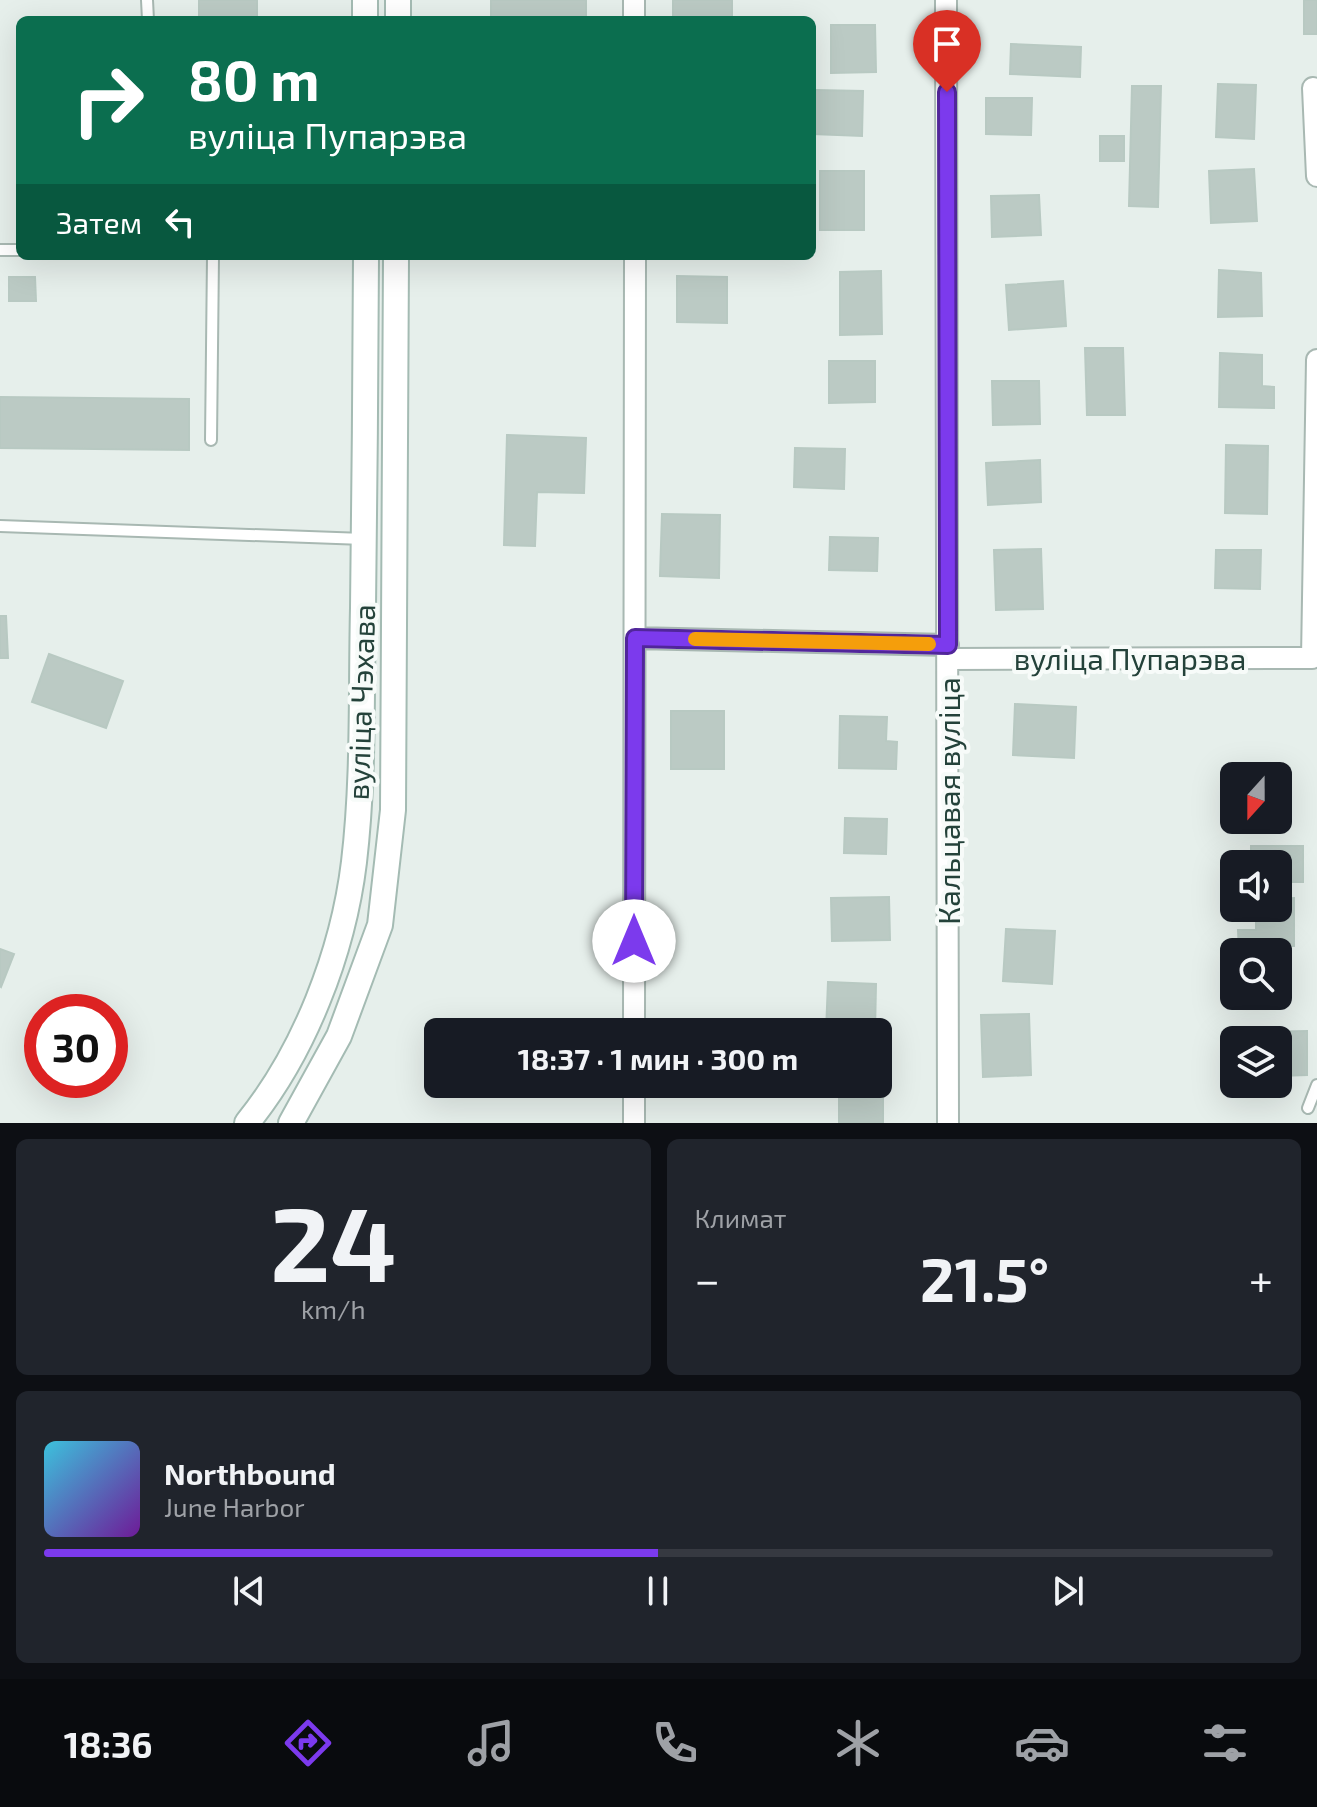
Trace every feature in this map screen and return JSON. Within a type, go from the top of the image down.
[{"type":"main road","name":"вуліца Чэхава","points":[[247,1123],[268,1097],[306,1029],[336,944],[354,864],[360,765],[366,260]]},
{"type":"main road","name":"вуліца Чэхава","points":[[291,1123],[339,1036],[380,925],[393,810],[396,260]]},
{"type":"street","name":"Кальцавая вуліца","points":[[946,0],[948,1123]]},
{"type":"street","points":[[1313,88],[1317,176]]},
{"type":"street","points":[[634,1018],[635,260]]},
{"type":"street","name":"вуліца Пупарэва","points":[[635,638],[948,652],[1312,658],[1317,360]]},
{"type":"street","points":[[634,1098],[634,1123]]},
{"type":"lane","points":[[211,440],[213,260]]},
{"type":"lane","points":[[0,526],[364,539]]},
{"type":"lane","points":[[1308,1108],[1317,1085]]},
{"type":"building","points":[[199,0],[257,0],[257,16],[199,16]]},
{"type":"building","points":[[491,0],[586,0],[586,16],[491,16]]},
{"type":"building","points":[[673,0],[732,0],[732,16],[673,16]]},
{"type":"building","points":[[1304,0],[1317,0],[1317,34],[1304,34]]},
{"type":"building","points":[[831,25],[875,25],[876,72],[831,73]]},
{"type":"building","points":[[1011,44],[1081,47],[1080,77],[1010,74]]},
{"type":"building","points":[[1218,84],[1256,85],[1254,139],[1216,137]]},
{"type":"building","points":[[1132,86],[1161,86],[1158,207],[1129,206]]},
{"type":"building","points":[[816,90],[863,91],[862,136],[816,134]]},
{"type":"building","points":[[986,98],[1032,98],[1031,135],[986,134]]},
{"type":"building","points":[[1100,136],[1124,136],[1124,161],[1100,161]]},
{"type":"building","points":[[1254,169],[1257,221],[1211,223],[1209,171]]},
{"type":"building","points":[[820,171],[864,171],[864,230],[820,230]]},
{"type":"building","points":[[1039,195],[1041,235],[992,237],[991,196]]},
{"type":"building","points":[[1219,270],[1261,273],[1262,316],[1218,317]]},
{"type":"building","points":[[881,271],[882,334],[840,335],[840,272]]},
{"type":"building","points":[[677,276],[727,277],[727,323],[677,322]]},
{"type":"building","points":[[9,277],[35,277],[36,301],[9,301]]},
{"type":"building","points":[[1063,281],[1066,326],[1009,330],[1006,285]]},
{"type":"building","points":[[1085,348],[1123,348],[1125,415],[1087,415]]},
{"type":"building","points":[[1220,353],[1262,355],[1262,386],[1274,387],[1274,408],[1219,407]]},
{"type":"building","points":[[829,361],[875,361],[875,402],[829,403]]},
{"type":"building","points":[[992,381],[1039,381],[1040,424],[993,425]]},
{"type":"building","points":[[0,397],[189,399],[189,450],[0,448]]},
{"type":"building","points":[[507,435],[586,438],[584,493],[537,492],[535,546],[504,545]]},
{"type":"building","points":[[1226,445],[1268,446],[1267,514],[1225,513]]},
{"type":"building","points":[[795,448],[845,449],[844,489],[794,487]]},
{"type":"building","points":[[1040,460],[1041,502],[988,505],[986,463]]},
{"type":"building","points":[[662,514],[720,515],[719,578],[660,576]]},
{"type":"building","points":[[830,537],[878,538],[877,571],[829,570]]},
{"type":"building","points":[[1041,549],[1043,609],[996,610],[994,550]]},
{"type":"building","points":[[1216,550],[1261,550],[1260,589],[1215,588]]},
{"type":"building","points":[[0,616],[6,616],[8,658],[0,658]]},
{"type":"building","points":[[49,654],[123,681],[106,728],[32,702]]},
{"type":"building","points":[[1015,704],[1076,707],[1074,758],[1013,755]]},
{"type":"building","points":[[671,711],[724,711],[724,769],[671,769]]},
{"type":"building","points":[[840,716],[887,717],[886,741],[897,742],[896,769],[839,768]]},
{"type":"building","points":[[845,818],[887,819],[886,854],[844,853]]},
{"type":"building","points":[[1251,846],[1303,846],[1303,882],[1292,882],[1292,850],[1251,850]]},
{"type":"building","points":[[889,897],[890,940],[832,941],[831,898]]},
{"type":"building","points":[[1292,898],[1294,946],[1292,938],[1238,938],[1238,930],[1256,930],[1256,922],[1292,922]]},
{"type":"building","points":[[1006,929],[1055,931],[1052,984],[1003,981]]},
{"type":"building","points":[[0,949],[14,954],[1,987],[0,986]]},
{"type":"building","points":[[828,982],[876,984],[875,1018],[827,1018]]},
{"type":"building","points":[[1029,1014],[1031,1075],[983,1077],[981,1015]]},
{"type":"building","points":[[1292,1031],[1307,1031],[1307,1075],[1292,1076]]},
{"type":"building","points":[[839,1098],[883,1098],[883,1123],[839,1123]]},
{"type":"slow traffic","points":[[695,639],[929,644]]},
{"type":"route","points":[[634,941],[635,638],[948,645],[947,92]]}]
